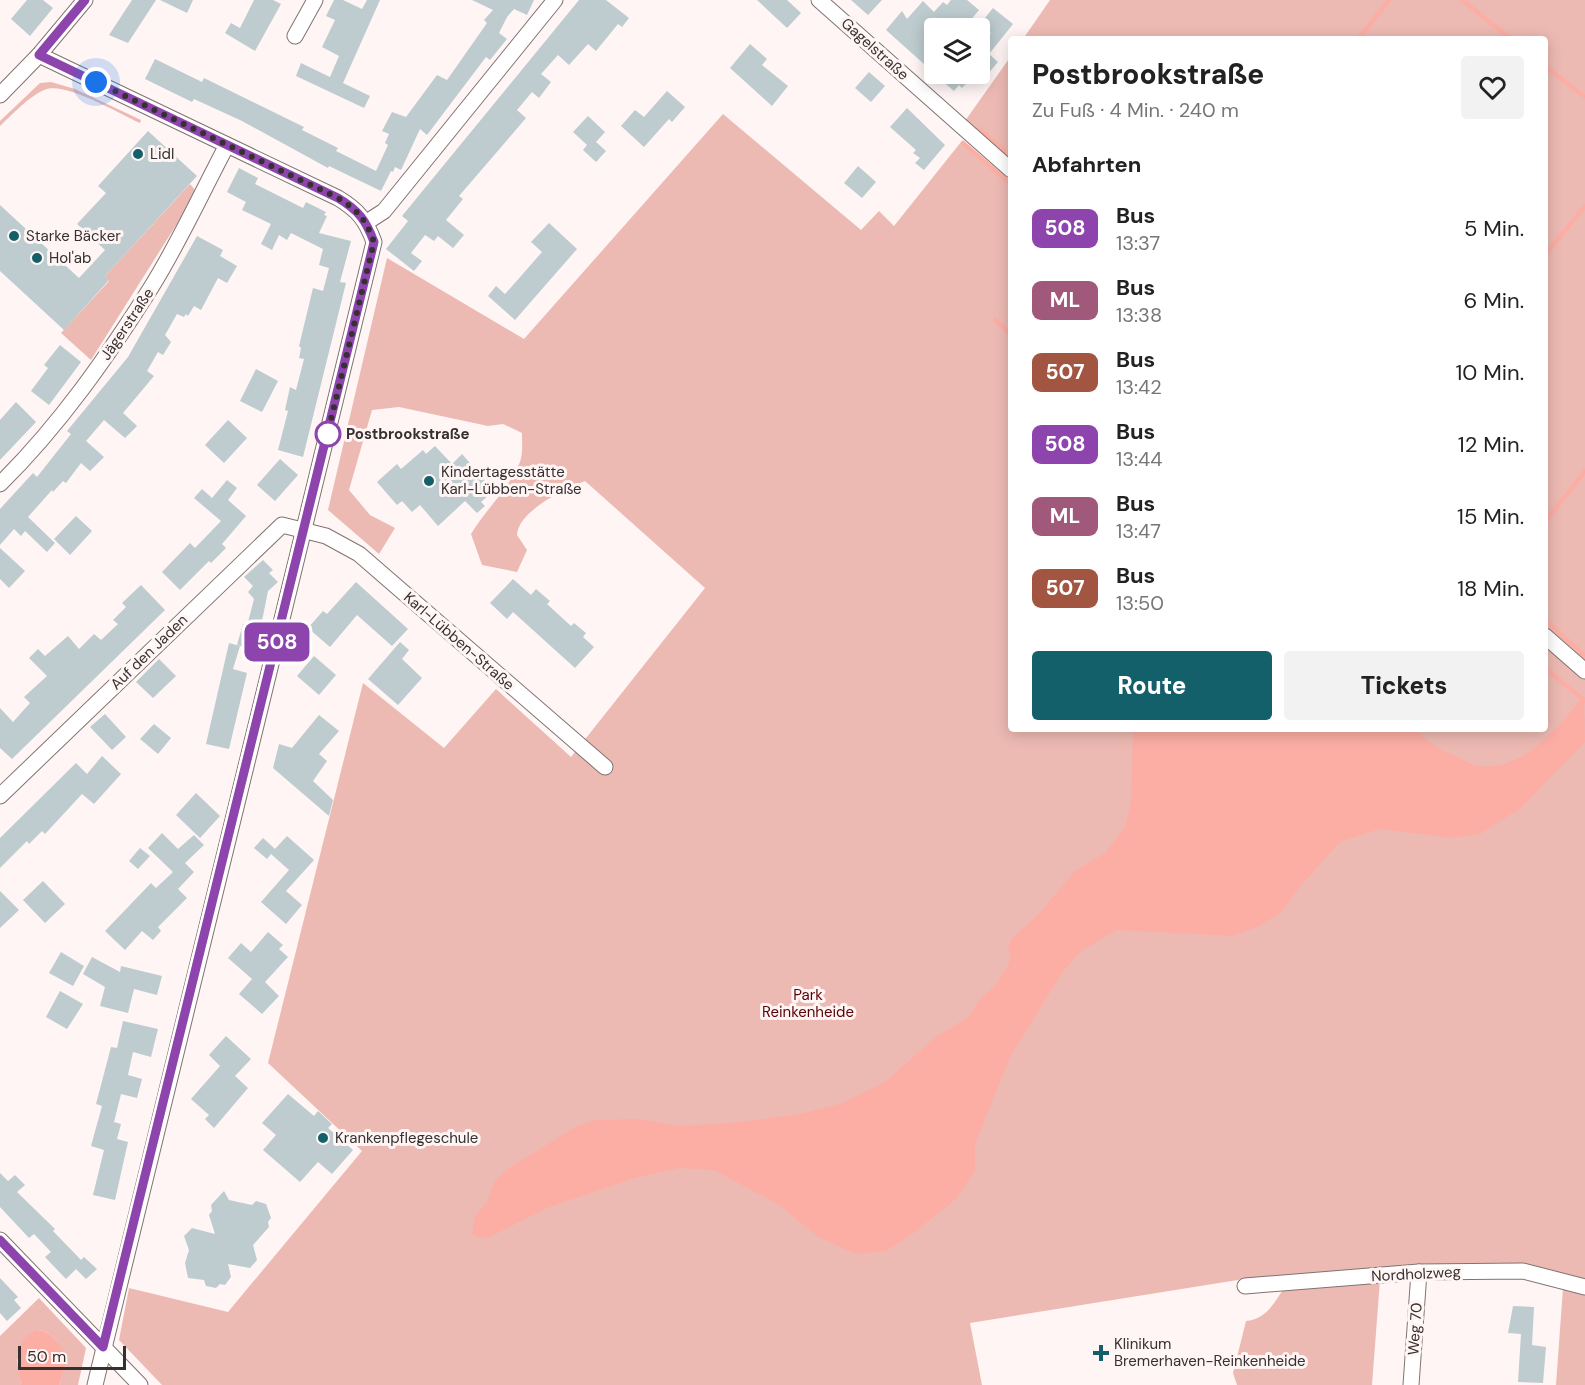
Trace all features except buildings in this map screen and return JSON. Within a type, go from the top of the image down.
[{"type":"street","points":[[0,95],[39,55],[85,0]]},
{"type":"street","points":[[295,36],[315,0]]},
{"type":"street","points":[[367,222],[384,211],[555,0]]},
{"type":"street","name":"Gagelstraße","points":[[819,0],[1008,167]]},
{"type":"street","points":[[39,55],[338,198],[356,209],[367,222],[374,242],[94,1385]]},
{"type":"street","name":"Jägerstraße","points":[[0,484],[21,463],[92,375],[153,284],[227,145]]},
{"type":"street","name":"Auf den Jaden","points":[[0,796],[282,525],[304,530]]},
{"type":"street","name":"Karl-Lübben-Straße","points":[[304,530],[326,536],[359,554],[605,767]]},
{"type":"street","points":[[1548,639],[1585,671]]},
{"type":"street","points":[[0,1240],[140,1385]]},
{"type":"street","name":"Nordholzweg","points":[[1245,1286],[1419,1272],[1523,1271],[1585,1287]]},
{"type":"street","name":"Weg 70","points":[[1411,1385],[1419,1272]]},
{"type":"green space","points":[[1050,0],[1585,0],[1585,663],[1548,631],[1548,36],[1025,36]]},
{"type":"green space","points":[[1008,60],[1008,158],[965,121]]},
{"type":"green space","points":[[51,82],[75,89],[141,120],[140,123],[77,94],[53,88],[32,97],[0,126],[0,121],[40,83]]},
{"type":"green space","name":"Park Reinkenheide","points":[[723,114],[861,230],[879,211],[894,226],[961,142],[1008,182],[1008,732],[1548,732],[1548,648],[1585,679],[1585,1281],[1523,1264],[1244,1279],[970,1323],[982,1385],[162,1385],[119,1340],[129,1288],[228,1312],[362,1151],[268,1063],[363,683],[444,748],[496,689],[571,757],[705,588],[585,481],[544,502],[525,517],[519,526],[517,535],[527,550],[517,572],[482,565],[471,534],[510,481],[522,455],[522,433],[503,424],[488,426],[399,407],[372,410],[349,490],[370,515],[395,528],[379,554],[328,510],[387,258],[524,339]]},
{"type":"green space","points":[[190,184],[197,192],[91,360],[61,333],[109,281],[105,276]]},
{"type":"green space","points":[[1380,1280],[1372,1385],[1237,1385],[1233,1373],[1246,1321],[1266,1312],[1289,1282]]},
{"type":"green space","points":[[1563,1288],[1585,1295],[1585,1385],[1556,1385]]},
{"type":"green space","points":[[39,1298],[86,1348],[78,1385],[59,1385],[67,1358],[52,1336],[38,1330],[17,1360],[21,1385],[0,1385],[0,1336]]},
{"type":"shaded area","points":[[1584,695],[1585,742],[1521,808],[1480,834],[1452,838],[1380,829],[1340,842],[1297,890],[1282,912],[1257,927],[1232,936],[1117,930],[1081,951],[1062,973],[1011,1055],[975,1144],[975,1170],[957,1198],[914,1233],[886,1251],[855,1254],[817,1236],[779,1205],[714,1170],[679,1168],[635,1178],[547,1208],[486,1239],[472,1234],[475,1216],[487,1202],[494,1182],[509,1168],[577,1126],[596,1120],[640,1119],[676,1126],[731,1123],[800,1114],[843,1103],[885,1082],[936,1037],[968,1017],[981,998],[995,986],[1006,969],[1011,957],[1008,948],[1012,938],[1038,915],[1075,871],[1105,853],[1125,827],[1131,802],[1133,732],[1419,732],[1433,744],[1468,763],[1478,766],[1495,766],[1510,762],[1525,754],[1552,733]]},
{"type":"shaded area","points":[[38,1330],[52,1336],[68,1358],[59,1385],[21,1385],[18,1368],[20,1346],[24,1339]]},
{"type":"waterway","points":[[1360,36],[1389,0]]},
{"type":"waterway","points":[[1462,0],[1507,36]]},
{"type":"waterway","points":[[1548,68],[1585,97]]},
{"type":"waterway","points":[[979,129],[1008,153]]},
{"type":"waterway","points":[[963,143],[1008,181]]},
{"type":"waterway","points":[[1548,251],[1585,206]]},
{"type":"waterway","points":[[995,320],[1008,331]]},
{"type":"waterway","points":[[1548,518],[1585,471]]},
{"type":"waterway","points":[[1548,623],[1585,656]]},
{"type":"waterway","points":[[1548,670],[1585,701]]},
{"type":"bus line","name":"508","points":[[0,1240],[103,1347],[374,242],[367,222],[356,209],[338,198],[39,55],[85,0]]},
{"type":"place","name":"Lidl","points":[[138,154]]},
{"type":"place","name":"Starke Bäcker","points":[[14,236]]},
{"type":"place","name":"Hol'ab","points":[[37,258]]},
{"type":"place","name":"Postbrookstraße","points":[[328,434]]},
{"type":"place","name":"Kindertagesstätte Karl-Lübben-Straße","points":[[429,481]]},
{"type":"place","name":"Krankenpflegeschule","points":[[323,1138]]},
{"type":"place","name":"Klinikum Bremerhaven-Reinkenheide","points":[[1101,1353]]},
{"type":"route","points":[[96,82],[338,198],[356,209],[367,222],[374,242],[327,436],[328,434]]}]
